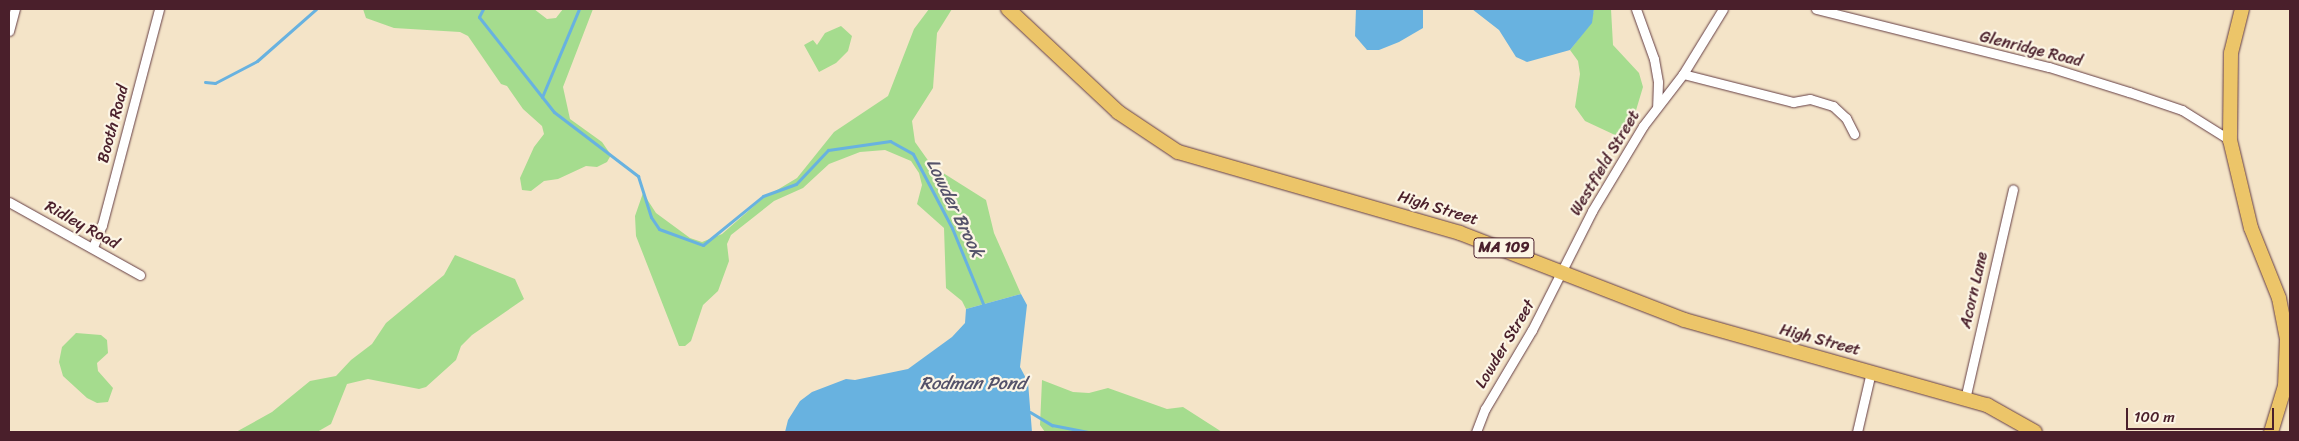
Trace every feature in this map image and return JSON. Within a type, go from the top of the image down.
[{"type":"main road","name":"High Street","points":[[1008,9],[1118,112],[1178,152],[1460,233],[1684,320],[1965,398],[2000,411],[2035,432]]},
{"type":"main road","points":[[2242,9],[2231,53],[2230,140],[2252,228],[2276,290],[2285,322],[2286,376],[2271,432]]},
{"type":"street","points":[[9,32],[14,9]]},
{"type":"street","name":"Booth Road","points":[[93,247],[102,225],[159,9]]},
{"type":"street","name":"Westfield Street","points":[[1562,272],[1592,211],[1657,107],[1658,82],[1654,59],[1636,9]]},
{"type":"street","points":[[1657,107],[1683,74],[1723,9]]},
{"type":"street","name":"Glenridge Road","points":[[1816,9],[2048,66],[2182,110],[2230,140]]},
{"type":"street","points":[[1683,74],[1793,102],[1810,99],[1833,106],[1846,118],[1854,134]]},
{"type":"street","name":"Acorn Lane","points":[[1965,398],[2013,189]]},
{"type":"street","name":"Ridley Road","points":[[9,202],[93,247],[140,275]]},
{"type":"street","name":"Lowder Street","points":[[1476,432],[1485,409],[1532,330],[1562,272]]},
{"type":"street","points":[[1857,432],[1871,372]]},
{"type":"green space","points":[[363,9],[534,9],[547,19],[556,18],[563,9],[593,9],[563,87],[570,119],[602,142],[611,155],[607,162],[597,167],[586,166],[558,179],[544,181],[531,191],[522,190],[520,178],[534,147],[544,134],[542,126],[523,109],[507,86],[501,84],[468,36],[460,32],[394,28],[366,18]]},
{"type":"green space","points":[[929,9],[952,9],[937,33],[933,88],[912,121],[915,142],[932,166],[986,200],[994,233],[1021,294],[966,309],[962,301],[946,288],[944,228],[917,204],[922,185],[919,173],[911,161],[885,150],[860,152],[829,164],[803,188],[774,201],[731,235],[727,244],[729,261],[718,291],[703,305],[691,341],[685,346],[679,346],[636,236],[635,216],[643,193],[656,213],[690,238],[702,242],[722,234],[762,199],[797,178],[834,132],[888,96],[914,29]]},
{"type":"green space","points":[[1594,9],[1611,9],[1613,45],[1639,73],[1643,87],[1634,117],[1615,135],[1585,121],[1575,107],[1580,74],[1578,61],[1570,50],[1591,23]]},
{"type":"green space","points":[[841,26],[852,36],[848,51],[836,63],[819,72],[804,45],[813,40],[817,45],[825,33]]},
{"type":"green space","points":[[455,255],[515,279],[524,299],[472,335],[461,346],[456,360],[426,387],[419,389],[368,379],[347,384],[331,424],[317,432],[236,432],[272,412],[310,381],[336,376],[351,360],[372,344],[386,323],[444,275]]},
{"type":"green space","points":[[76,333],[101,335],[107,340],[108,353],[97,363],[98,371],[113,388],[108,402],[97,403],[87,398],[63,376],[59,362],[62,347]]},
{"type":"green space","points":[[1042,380],[1073,392],[1089,393],[1108,388],[1167,409],[1183,407],[1222,432],[1045,432],[1040,425]]},
{"type":"water","points":[[1356,9],[1423,9],[1423,28],[1399,42],[1379,50],[1367,50],[1355,36]]},
{"type":"water","points":[[1472,9],[1594,9],[1592,23],[1570,50],[1527,62],[1516,57],[1499,30]]},
{"type":"water","name":"Rodman Pond","points":[[1021,294],[1027,305],[1020,367],[1028,382],[1032,432],[785,432],[788,420],[800,401],[812,392],[846,379],[855,380],[908,369],[952,337],[965,323],[966,309]]},
{"type":"waterway","name":"Lowder Brook","points":[[205,82],[215,83],[257,61],[316,9]]},
{"type":"waterway","name":"Lowder Brook","points":[[483,9],[479,17],[554,112],[638,176],[651,217],[659,229],[703,245],[763,196],[796,184],[828,150],[890,141],[913,154],[952,228],[984,306]]},
{"type":"waterway","points":[[542,97],[579,9]]},
{"type":"waterway","name":"Lowder Brook","points":[[1030,412],[1052,425],[1089,432]]}]
